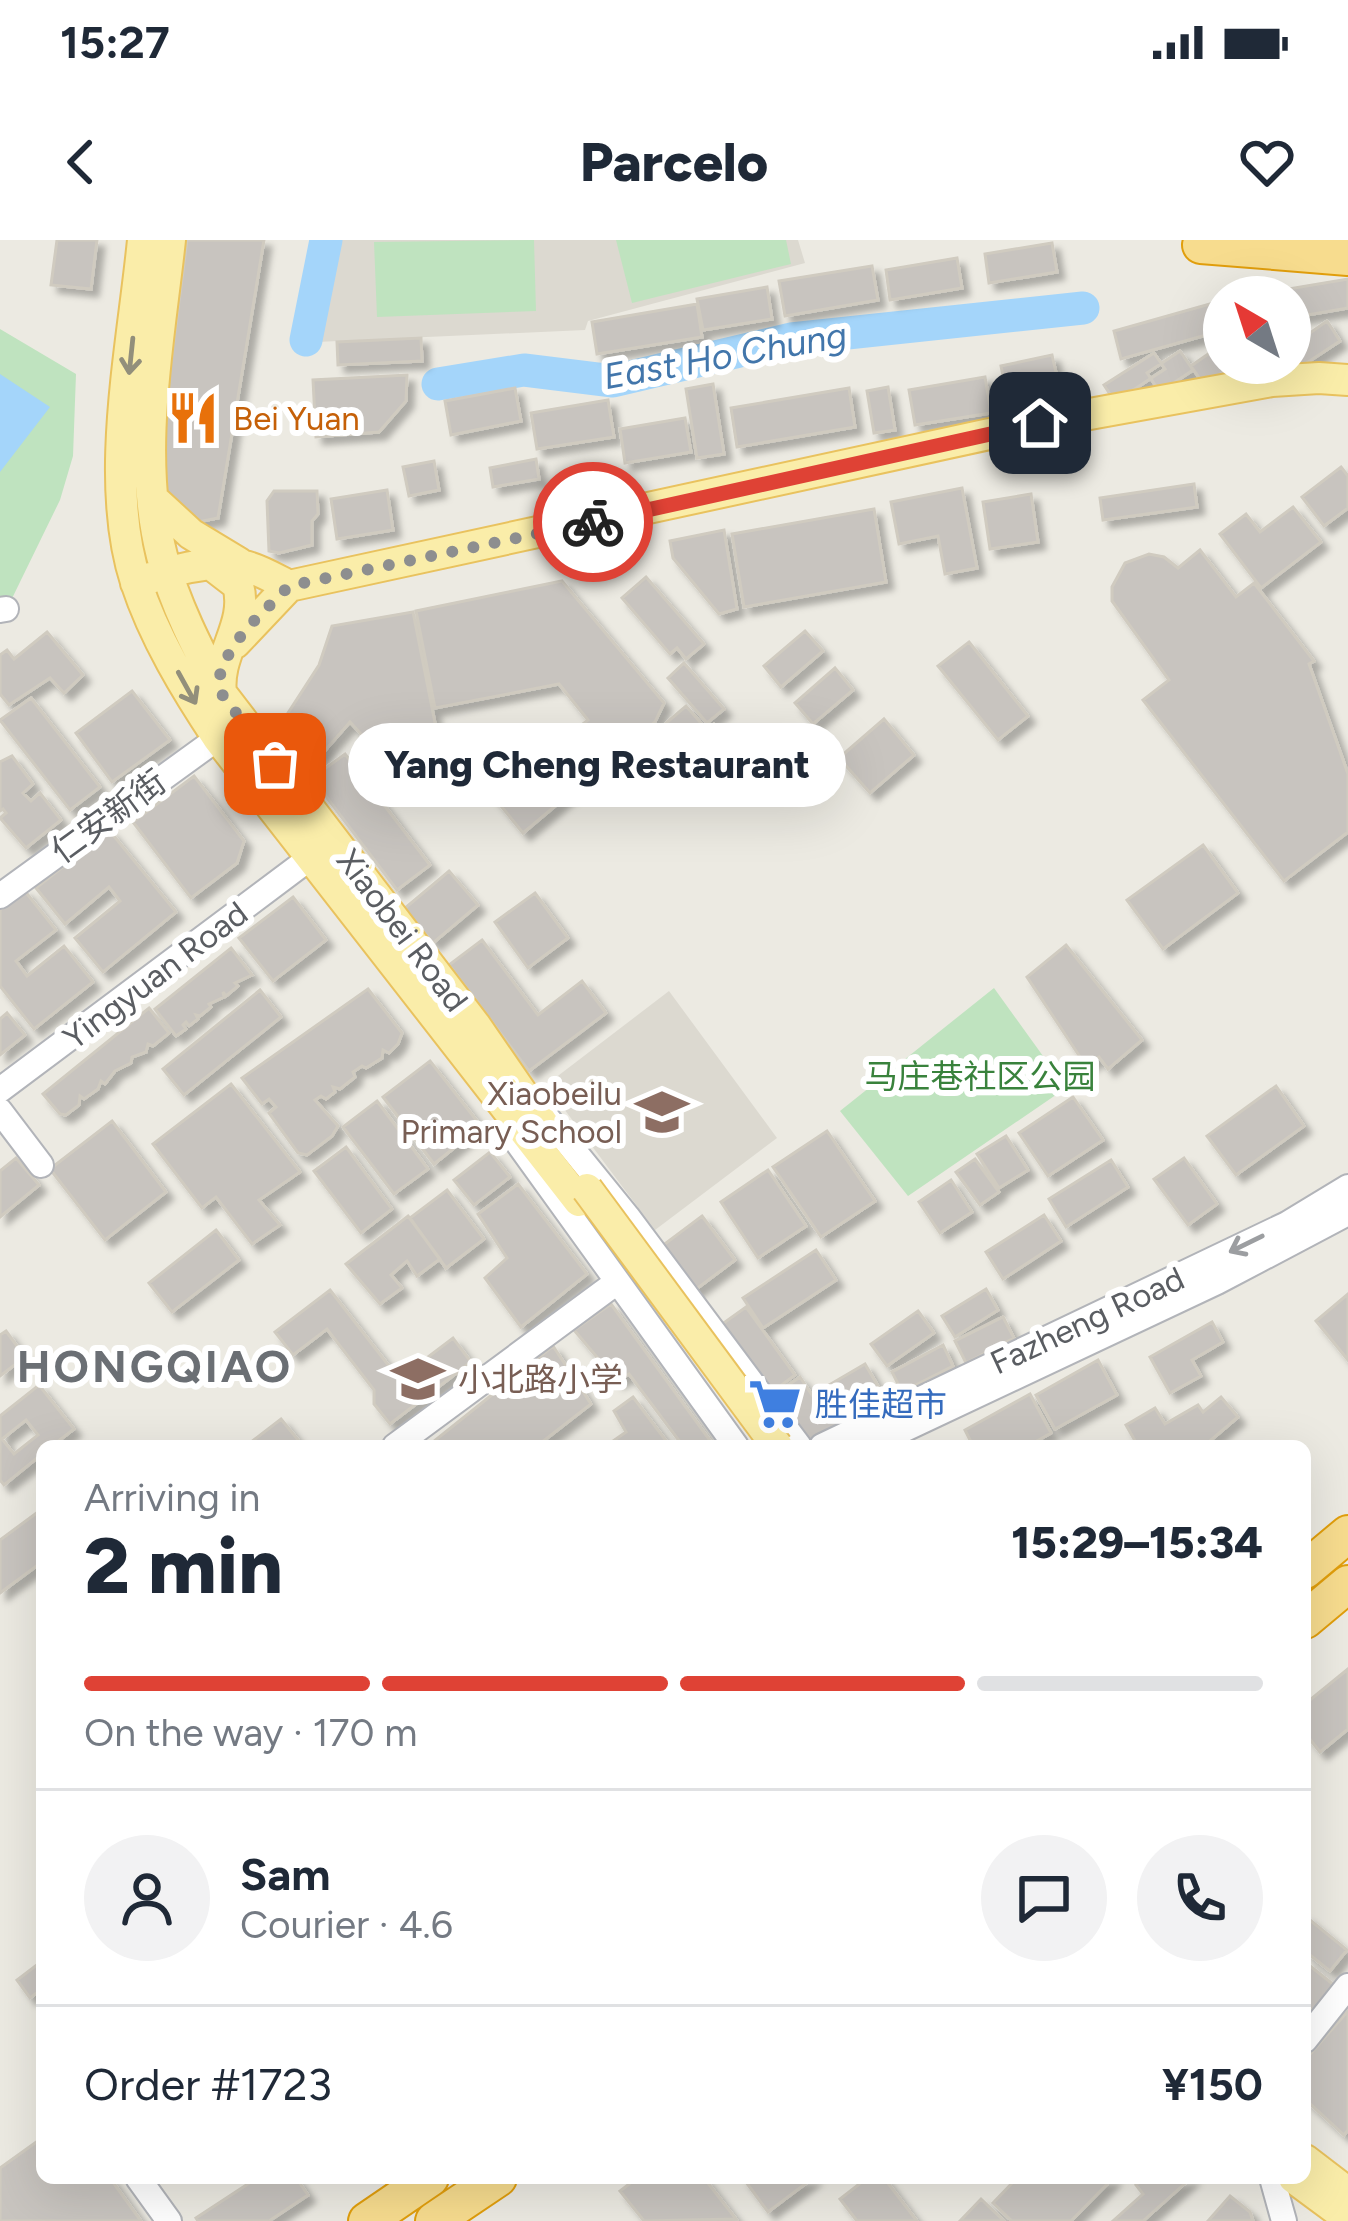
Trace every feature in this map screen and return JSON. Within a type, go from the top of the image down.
[{"type":"highway","points":[[1203,243],[1348,255]]},
{"type":"highway","points":[[1311,1565],[1348,1534]]},
{"type":"highway","points":[[1311,1614],[1348,1584]]},
{"type":"highway","points":[[367,2221],[421,2184]]},
{"type":"highway","points":[[434,2221],[489,2184]]},
{"type":"main road","name":"Xiaobei Road","points":[[143,240],[123,451],[126,532],[136,583],[180,675],[218,738],[455,1047],[583,1195],[772,1440]]},
{"type":"main road","name":"Xiaobei Road","points":[[170,240],[154,399],[153,499],[167,573],[190,633],[221,693],[517,1081],[583,1195],[755,1440]]},
{"type":"main road","points":[[225,657],[289,586],[1061,419],[1272,381],[1348,380]]},
{"type":"main road","points":[[153,499],[191,534],[289,586]]},
{"type":"main road","points":[[136,583],[212,565],[244,566]]},
{"type":"main road","points":[[212,565],[231,578],[241,593],[239,620],[220,668],[221,693]]},
{"type":"main road","points":[[1311,2170],[1332,2204]]},
{"type":"main road","points":[[1303,2184],[1332,2204]]},
{"type":"street","name":"仁安新街","points":[[0,896],[218,738]]},
{"type":"street","name":"Yingyuan Road","points":[[0,1090],[310,858]]},
{"type":"street","name":"Xiaobei Road","points":[[455,1047],[532,1167],[732,1440]]},
{"type":"street","name":"Xiaobei Road","points":[[517,1081],[590,1168],[795,1440]]},
{"type":"street","points":[[0,1112],[41,1165]]},
{"type":"street","name":"Fazheng Road","points":[[835,1440],[1223,1256],[1348,1187]]},
{"type":"street","name":"Fazheng Road","points":[[882,1440],[1217,1282],[1348,1213]]},
{"type":"street","points":[[403,1440],[616,1282]]},
{"type":"street","points":[[713,1415],[734,1423],[744,1421],[755,1407],[757,1390]]},
{"type":"street","points":[[1311,2032],[1348,1986]]},
{"type":"street","points":[[142,2184],[169,2221]]},
{"type":"street","points":[[1274,2184],[1284,2221]]},
{"type":"shaded area","points":[[336,240],[798,240],[805,263],[588,321],[585,330],[316,342]]},
{"type":"shaded area","name":"Xiaobeilu Primary School","points":[[669,991],[777,1138],[655,1230],[546,1085]]},
{"type":"green space","points":[[534,240],[536,311],[377,317],[374,242]]},
{"type":"green space","points":[[616,240],[786,240],[791,264],[632,303]]},
{"type":"green space","points":[[0,329],[76,374],[73,456],[60,500],[0,623]]},
{"type":"green space","name":"马庄巷社区公园","points":[[994,988],[1066,1088],[908,1196],[840,1111]]},
{"type":"water","points":[[0,374],[50,407],[0,472]]},
{"type":"building","points":[[57,240],[97,240],[91,289],[51,285]]},
{"type":"building","points":[[187,240],[264,240],[218,518],[198,522],[164,492],[157,469]]},
{"type":"building","points":[[1052,243],[1057,272],[989,283],[985,254]]},
{"type":"building","points":[[957,258],[962,288],[890,300],[886,270]]},
{"type":"building","points":[[872,266],[878,300],[785,316],[779,281]]},
{"type":"building","points":[[1348,279],[1348,308],[1311,314],[1311,285]]},
{"type":"building","points":[[767,287],[772,319],[703,330],[697,299]]},
{"type":"building","points":[[697,304],[702,337],[597,354],[592,322]]},
{"type":"building","points":[[1203,306],[1203,336],[1121,359],[1114,331]]},
{"type":"building","points":[[1327,321],[1340,341],[1311,360],[1311,332]]},
{"type":"building","points":[[421,338],[422,361],[338,365],[337,342]]},
{"type":"building","points":[[1180,351],[1193,370],[1160,392],[1147,373]]},
{"type":"building","points":[[1154,353],[1165,369],[1115,402],[1104,385]]},
{"type":"building","points":[[1052,355],[1060,390],[1008,401],[1001,366]]},
{"type":"building","points":[[1203,358],[1203,384],[1191,366]]},
{"type":"building","points":[[407,375],[406,401],[379,432],[316,437],[313,380]]},
{"type":"building","points":[[985,377],[991,413],[915,425],[909,390]]},
{"type":"building","points":[[713,384],[724,454],[697,458],[686,389]]},
{"type":"building","points":[[888,387],[895,430],[874,433],[867,391]]},
{"type":"building","points":[[515,388],[521,421],[451,435],[445,401]]},
{"type":"building","points":[[849,388],[855,427],[737,447],[731,408]]},
{"type":"building","points":[[608,400],[614,437],[537,449],[531,413]]},
{"type":"building","points":[[685,418],[691,452],[625,463],[620,429]]},
{"type":"building","points":[[536,459],[539,479],[493,487],[490,468]]},
{"type":"building","points":[[434,461],[439,490],[409,496],[403,467]]},
{"type":"building","points":[[1341,467],[1348,476],[1348,508],[1324,526],[1302,497]]},
{"type":"building","points":[[1194,484],[1197,507],[1103,520],[1100,498]]},
{"type":"building","points":[[962,488],[977,568],[945,574],[938,536],[899,544],[891,502]]},
{"type":"building","points":[[387,490],[393,530],[337,539],[331,499]]},
{"type":"building","points":[[274,491],[317,491],[312,545],[269,551],[267,501]]},
{"type":"building","points":[[1031,494],[1038,542],[990,549],[983,502]]},
{"type":"building","points":[[1293,507],[1321,542],[1261,588],[1220,534],[1246,514],[1260,532]]},
{"type":"building","points":[[874,509],[886,582],[744,607],[732,534]]},
{"type":"building","points":[[724,530],[737,609],[719,614],[673,558],[670,541]]},
{"type":"building","points":[[1200,550],[1236,597],[1254,583],[1314,661],[1309,664],[1348,774],[1348,832],[1284,881],[1143,700],[1169,680],[1112,601],[1112,587],[1125,563],[1149,554],[1164,557],[1178,568]]},
{"type":"building","points":[[646,577],[704,644],[686,659],[677,648],[670,654],[622,598]]},
{"type":"building","points":[[562,581],[664,703],[655,722],[523,833],[492,795],[588,720],[559,684],[435,708],[416,611]]},
{"type":"building","points":[[413,612],[437,733],[373,747],[350,722],[314,763],[283,729],[286,716],[319,665],[332,626]]},
{"type":"building","points":[[805,631],[823,651],[781,687],[764,666]]},
{"type":"building","points":[[47,632],[83,675],[64,693],[50,678],[9,705],[0,694],[0,655],[7,650],[14,659]]},
{"type":"building","points":[[969,642],[1028,716],[998,740],[938,666]]},
{"type":"building","points":[[684,663],[724,709],[707,723],[668,678]]},
{"type":"building","points":[[835,668],[853,690],[813,724],[795,703]]},
{"type":"building","points":[[132,691],[170,740],[112,782],[76,733]]},
{"type":"building","points":[[31,698],[100,787],[70,810],[0,720]]},
{"type":"building","points":[[686,706],[707,730],[714,724],[738,752],[710,776],[665,724]]},
{"type":"building","points":[[884,719],[914,755],[870,793],[839,758]]},
{"type":"building","points":[[345,754],[430,865],[397,890],[312,778]]},
{"type":"building","points":[[12,756],[33,784],[23,793],[31,801],[40,793],[61,820],[26,848],[0,818],[6,813],[0,811],[0,762]]},
{"type":"building","points":[[194,776],[244,841],[237,863],[191,898],[133,822]]},
{"type":"building","points":[[109,830],[176,912],[103,972],[75,938],[120,901],[109,887],[65,924],[36,888]]},
{"type":"building","points":[[1203,845],[1238,893],[1163,949],[1127,900]]},
{"type":"building","points":[[449,871],[478,905],[433,943],[404,909]]},
{"type":"building","points":[[24,890],[56,930],[16,961],[27,976],[64,946],[93,982],[34,1029],[0,986],[0,910]]},
{"type":"building","points":[[535,893],[568,938],[528,968],[495,922]]},
{"type":"building","points":[[293,897],[326,940],[273,981],[239,938]]},
{"type":"building","points":[[482,940],[538,1015],[582,981],[606,1013],[529,1071],[449,965]]},
{"type":"building","points":[[1066,945],[1142,1040],[1108,1069],[1099,1057],[1086,1066],[1027,977]]},
{"type":"building","points":[[231,948],[252,975],[235,983],[238,986],[226,996],[223,992],[224,997],[209,1004],[189,1026],[186,1022],[186,1029],[176,1036],[155,1009]]},
{"type":"building","points":[[368,989],[402,1033],[398,1044],[353,1072],[355,1077],[340,1089],[333,1087],[335,1092],[326,1099],[315,1100],[338,1126],[307,1155],[298,1153],[269,1113],[276,1107],[269,1099],[262,1104],[242,1078]]},
{"type":"building","points":[[260,990],[281,1017],[184,1095],[163,1069]]},
{"type":"building","points":[[149,1008],[169,1033],[153,1046],[148,1044],[146,1052],[132,1057],[131,1063],[115,1071],[105,1084],[101,1081],[84,1099],[80,1096],[79,1105],[66,1115],[60,1114],[43,1094]]},
{"type":"building","points":[[7,1013],[25,1035],[0,1055],[0,1019]]},
{"type":"building","points":[[430,1061],[477,1121],[475,1131],[434,1164],[383,1097]]},
{"type":"building","points":[[231,1084],[300,1172],[259,1200],[280,1225],[252,1244],[216,1197],[202,1208],[153,1144]]},
{"type":"building","points":[[1276,1086],[1304,1126],[1236,1175],[1207,1136]]},
{"type":"building","points":[[1073,1097],[1103,1140],[1048,1176],[1019,1133]]},
{"type":"building","points":[[377,1101],[428,1169],[394,1194],[343,1127]]},
{"type":"building","points":[[112,1121],[166,1192],[105,1240],[50,1169]]},
{"type":"building","points":[[827,1131],[875,1201],[821,1237],[773,1167]]},
{"type":"building","points":[[1006,1136],[1028,1170],[999,1188],[977,1154]]},
{"type":"building","points":[[346,1147],[392,1209],[361,1233],[314,1171]]},
{"type":"building","points":[[490,1152],[510,1177],[474,1205],[454,1180]]},
{"type":"building","points":[[16,1158],[39,1185],[0,1217],[0,1171]]},
{"type":"building","points":[[1184,1158],[1217,1204],[1188,1225],[1154,1179]]},
{"type":"building","points":[[975,1159],[999,1192],[980,1205],[956,1172]]},
{"type":"building","points":[[1111,1160],[1128,1187],[1066,1227],[1049,1199]]},
{"type":"building","points":[[768,1170],[806,1226],[758,1258],[721,1202]]},
{"type":"building","points":[[951,1180],[972,1212],[940,1233],[919,1202]]},
{"type":"building","points":[[518,1184],[587,1274],[521,1327],[485,1278],[507,1258],[478,1214]]},
{"type":"building","points":[[447,1190],[484,1239],[446,1268],[410,1218]]},
{"type":"building","points":[[1044,1215],[1061,1241],[1003,1279],[986,1252]]},
{"type":"building","points":[[408,1216],[440,1259],[417,1276],[407,1261],[391,1275],[402,1288],[380,1304],[346,1264]]},
{"type":"building","points":[[702,1216],[735,1260],[691,1293],[658,1249]]},
{"type":"building","points":[[216,1230],[239,1260],[172,1312],[149,1283]]},
{"type":"building","points":[[816,1250],[836,1280],[763,1328],[743,1298]]},
{"type":"building","points":[[986,1289],[998,1310],[955,1337],[942,1316]]},
{"type":"building","points":[[330,1290],[399,1379],[453,1338],[471,1362],[390,1424],[374,1404],[374,1390],[327,1329],[293,1355],[275,1332]]},
{"type":"building","points":[[1348,1294],[1348,1360],[1316,1321]]},
{"type":"building","points":[[611,1304],[710,1440],[678,1440],[629,1374],[617,1381],[574,1330]]},
{"type":"building","points":[[746,1307],[795,1375],[767,1396],[718,1327]]},
{"type":"building","points":[[918,1311],[934,1333],[887,1366],[871,1344]]},
{"type":"building","points":[[1003,1317],[1014,1338],[966,1363],[955,1341]]},
{"type":"building","points":[[1212,1322],[1223,1342],[1192,1360],[1201,1376],[1170,1393],[1150,1357]]},
{"type":"building","points":[[6,1331],[25,1357],[0,1376],[0,1335]]},
{"type":"building","points":[[943,1345],[953,1366],[902,1392],[892,1372]]},
{"type":"building","points":[[553,1346],[591,1404],[545,1440],[436,1440]]},
{"type":"building","points":[[1098,1360],[1117,1395],[1055,1429],[1036,1395]]},
{"type":"building","points":[[865,1364],[885,1398],[812,1440],[798,1440],[769,1398],[800,1377],[812,1395]]},
{"type":"building","points":[[39,1385],[74,1429],[60,1440],[36,1440],[36,1459],[4,1485],[0,1480],[0,1416]],"holes":[[[26,1420],[38,1435],[14,1454],[2,1439]]]},
{"type":"building","points":[[1030,1394],[1051,1433],[1039,1440],[970,1440],[965,1430]]},
{"type":"building","points":[[633,1397],[665,1440],[615,1440],[626,1432],[614,1411]]},
{"type":"building","points":[[1221,1397],[1238,1417],[1211,1440],[1135,1440],[1126,1425],[1155,1408],[1165,1424],[1198,1405],[1203,1412]]},
{"type":"building","points":[[281,1419],[298,1440],[254,1440]]},
{"type":"building","points":[[36,1513],[36,1566],[0,1593],[0,1540]]},
{"type":"building","points":[[1348,1669],[1348,1729],[1320,1752],[1311,1741],[1311,1699]]},
{"type":"building","points":[[1311,1921],[1347,1950],[1330,1971],[1311,1956]]},
{"type":"building","points":[[36,1966],[36,1994],[30,1998],[17,1980]]},
{"type":"building","points":[[1311,1967],[1334,1985],[1311,2010]]},
{"type":"building","points":[[1348,2011],[1348,2130],[1344,2135],[1311,2105],[1311,2053]]},
{"type":"building","points":[[36,2142],[36,2184],[114,2184],[141,2221],[0,2221],[0,2168]]},
{"type":"building","points":[[248,2184],[300,2184],[308,2195],[269,2221],[196,2218]]},
{"type":"building","points":[[629,2184],[709,2184],[736,2219],[644,2221],[620,2191]]},
{"type":"building","points":[[747,2184],[805,2184],[768,2212]]},
{"type":"building","points":[[859,2184],[889,2184],[917,2221],[857,2221],[840,2199]]},
{"type":"building","points":[[1011,2184],[1107,2184],[1071,2221],[1012,2221],[993,2203]]},
{"type":"building","points":[[1184,2184],[1143,2221],[1113,2221],[1143,2194],[1136,2185]]},
{"type":"building","points":[[1230,2196],[1250,2212],[1253,2221],[1208,2221]]},
{"type":"building","points":[[981,2199],[1004,2221],[960,2221]]},
{"type":"waterway","name":"East Ho Chung","points":[[306,340],[326,240]]},
{"type":"waterway","name":"East Ho Chung","points":[[438,384],[524,370],[613,381],[791,339],[1083,308]]},
{"type":"way so far","points":[[275,764],[221,693],[220,668],[244,631],[289,586],[593,522]]},
{"type":"place","name":"Bei Yuan","points":[[193,418]]},
{"type":"place","name":"Yang Cheng Restaurant","points":[[275,764]]},
{"type":"place","name":"Xiaobeilu Primary School","points":[[662,1112]]},
{"type":"place","name":"小北路小学","points":[[418,1379]]},
{"type":"place","name":"胜佳超市","points":[[775,1404]]},
{"type":"district","name":"HONGQIAO","points":[[155,1366]]},
{"type":"route","points":[[593,522],[1040,423]]}]
